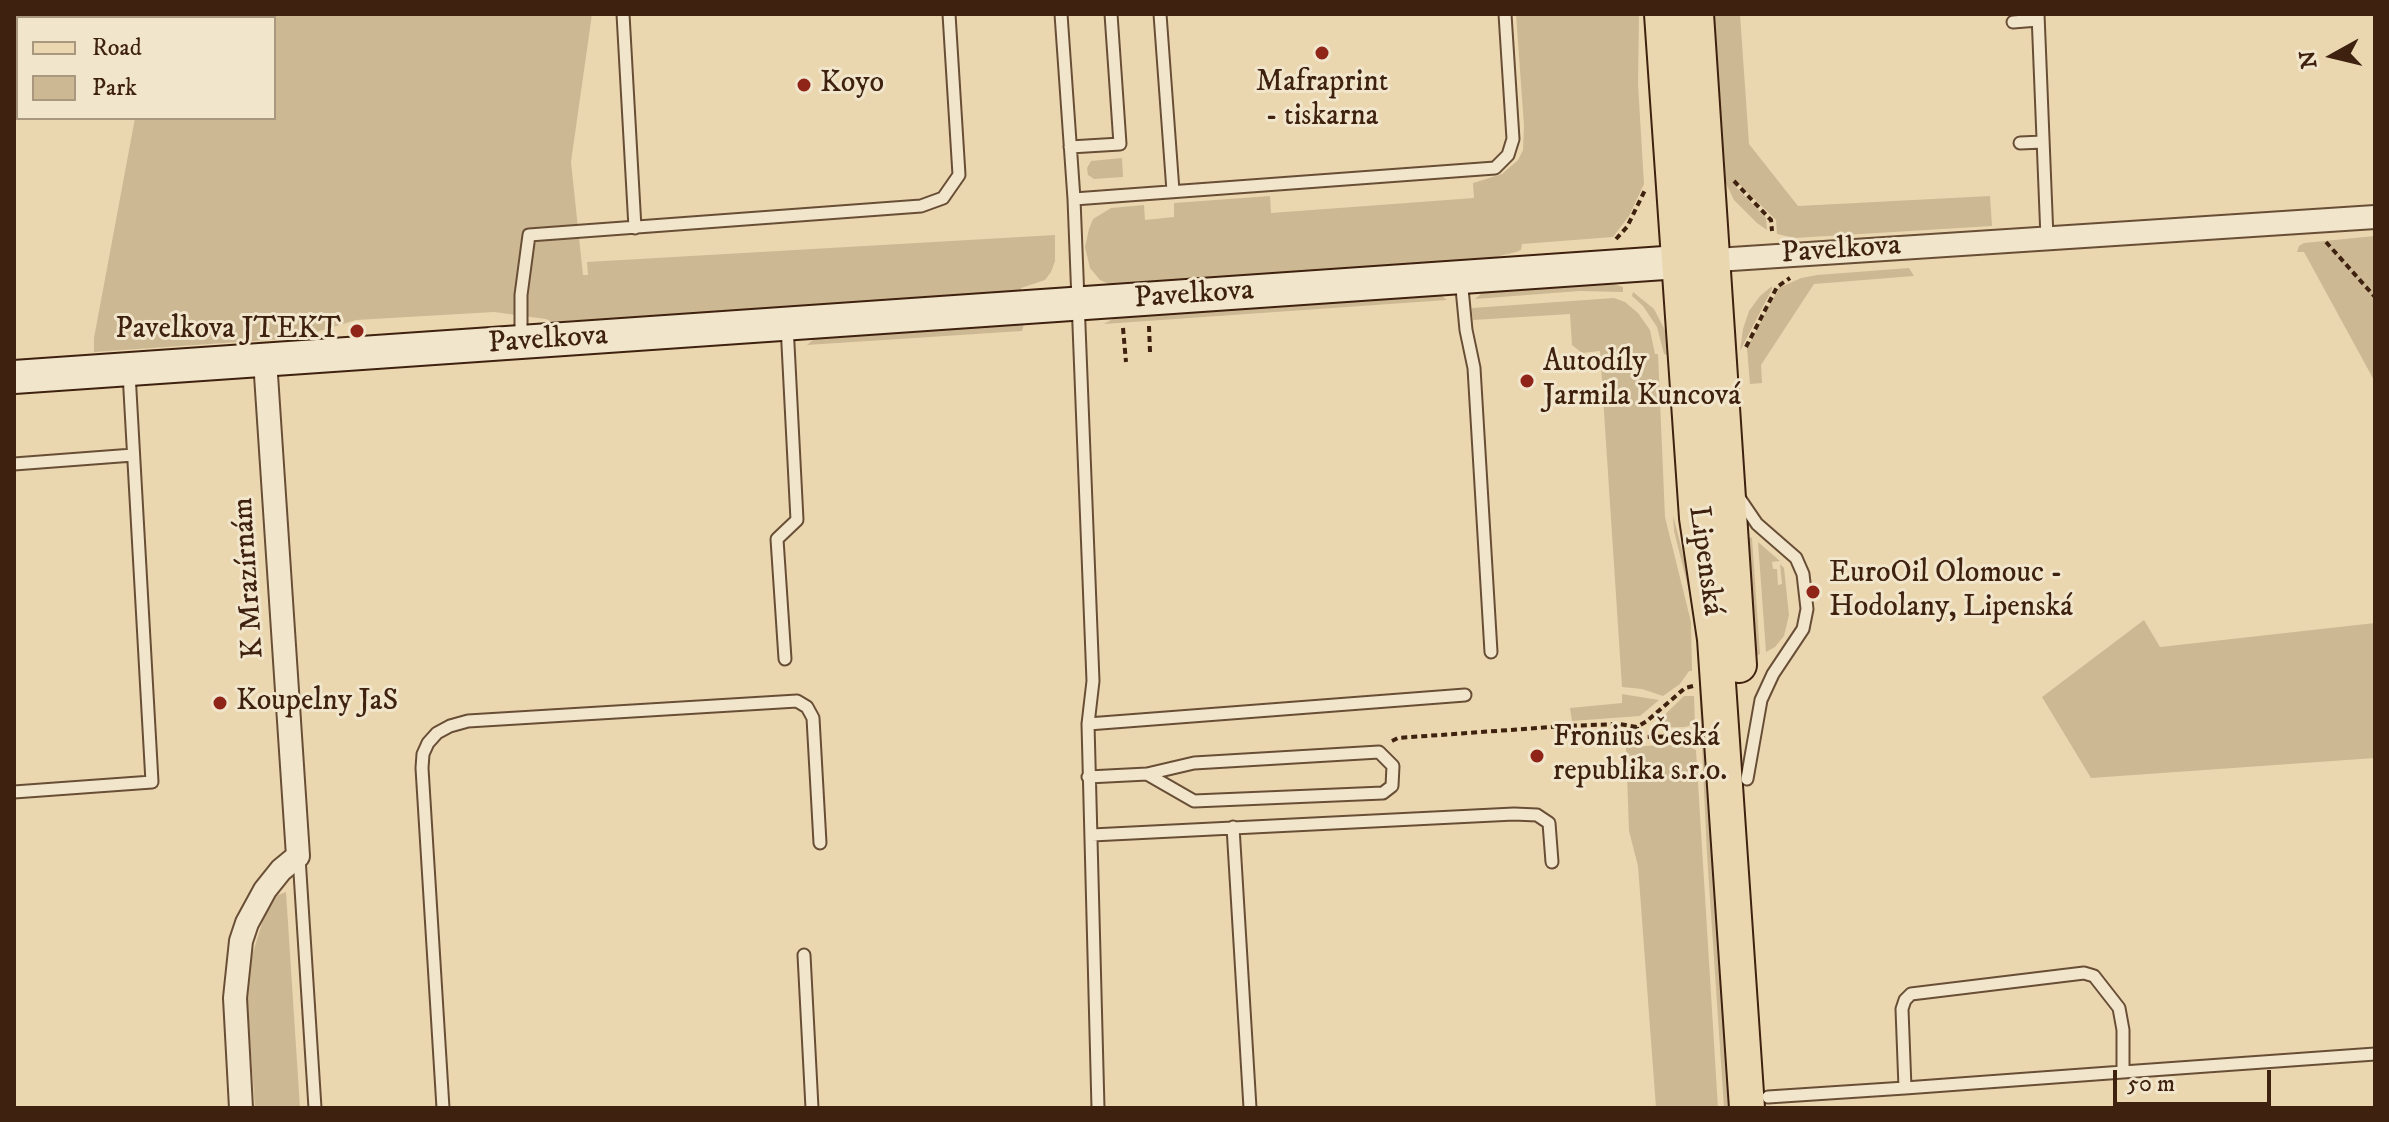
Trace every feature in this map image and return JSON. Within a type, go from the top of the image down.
[{"type":"main road","name":"Lipenská","points":[[1662,14],[1726,464],[1747,779],[1761,1104]]},
{"type":"main road","name":"Lipenská","points":[[1696,14],[1697,518],[1715,639],[1761,1104]]},
{"type":"street","name":"Pavelkova","points":[[14,377],[2375,217]]},
{"type":"street","name":"K Mrazírnám","points":[[265,360],[298,856]]},
{"type":"street","points":[[241,1108],[235,998],[241,941],[265,890],[281,870],[298,856]]},
{"type":"lane","points":[[623,14],[635,228]]},
{"type":"lane","points":[[521,343],[521,295],[529,235],[921,206],[943,198],[959,175],[949,14]]},
{"type":"lane","points":[[1061,14],[1074,199],[1093,681],[1088,724],[1088,777],[1098,1108]]},
{"type":"lane","points":[[1070,147],[1120,144],[1111,14]]},
{"type":"lane","points":[[1160,14],[1173,191]]},
{"type":"lane","points":[[1074,199],[1495,168],[1508,155],[1513,139],[1505,14]]},
{"type":"lane","points":[[2013,22],[2038,17],[2047,238]]},
{"type":"lane","points":[[2020,143],[2043,142]]},
{"type":"lane","points":[[1461,277],[1466,330],[1474,368],[1491,652]]},
{"type":"lane","points":[[785,659],[777,539],[797,520],[787,325]]},
{"type":"lane","points":[[14,792],[152,782],[128,369]]},
{"type":"lane","points":[[14,464],[133,455]]},
{"type":"lane","points":[[1726,464],[1749,515],[1796,558],[1803,574],[1807,609],[1803,629],[1773,674],[1761,700],[1747,779]]},
{"type":"lane","points":[[1088,724],[1465,695]]},
{"type":"lane","points":[[443,1108],[422,768],[428,743],[437,733],[468,721],[797,701],[807,707],[813,718],[820,843]]},
{"type":"lane","points":[[1088,777],[1147,774],[1194,763],[1379,752],[1393,766],[1392,786],[1383,793],[1194,801],[1147,774]]},
{"type":"lane","points":[[1092,835],[1537,815],[1549,823],[1552,862]]},
{"type":"lane","points":[[1233,827],[1250,1108]]},
{"type":"lane","points":[[298,856],[315,1108]]},
{"type":"lane","points":[[804,955],[812,1108]]},
{"type":"lane","points":[[1905,1088],[1902,1009],[1911,994],[2084,973],[2094,976],[2119,1008],[2123,1030],[2123,1072]]},
{"type":"lane","points":[[1761,1104],[1905,1088],[2375,1054]]},
{"type":"path","points":[[1730,173],[1740,189],[1771,220],[1772,231]]},
{"type":"path","points":[[1611,241],[1624,231],[1646,187],[1647,176]]},
{"type":"path","points":[[1624,231],[1627,237]]},
{"type":"path","points":[[2322,238],[2375,297]]},
{"type":"path","points":[[1744,356],[1748,341],[1777,285],[1802,273]]},
{"type":"path","points":[[1149,326],[1150,352]]},
{"type":"path","points":[[1123,328],[1126,362]]},
{"type":"path","points":[[1392,741],[1398,738],[1565,726],[1619,724],[1637,727],[1685,688],[1696,685]]},
{"type":"path","points":[[1637,727],[1638,737],[1698,736]]},
{"type":"green space","points":[[592,14],[571,162],[583,275],[588,275],[587,262],[1055,235],[1055,261],[1045,280],[1021,288],[1021,295],[565,321],[565,328],[546,319],[494,312],[356,320],[297,338],[94,352],[94,338],[135,120],[276,120],[276,16],[154,16]]},
{"type":"green space","points":[[1516,14],[1639,14],[1638,84],[1644,184],[1629,216],[1613,237],[1522,244],[1521,250],[1516,252],[1464,265],[1116,287],[1100,280],[1090,268],[1085,247],[1089,229],[1093,219],[1111,208],[1144,205],[1145,220],[1174,217],[1174,203],[1270,196],[1271,213],[1474,198],[1473,183],[1502,174],[1518,160],[1523,150]]},
{"type":"green space","points":[[1707,14],[1740,14],[1749,144],[1798,206],[1990,196],[1992,226],[1795,238],[1777,234],[1776,220],[1738,183],[1736,187],[1766,218],[1767,230],[1757,223],[1734,200],[1721,173]]},
{"type":"green space","points":[[1122,158],[1123,177],[1094,179],[1088,175],[1087,168],[1091,161]]},
{"type":"green space","points":[[2375,236],[2375,382],[2304,252],[2297,252],[2304,243]]},
{"type":"green space","points":[[1909,268],[1914,276],[1814,284],[1761,365],[1762,383],[1750,384],[1747,348],[1779,288],[1817,275]]},
{"type":"green space","points":[[1608,282],[1623,287],[1623,292],[1580,291],[1475,299],[1485,290]]},
{"type":"green space","points":[[1772,286],[1772,289],[1740,351],[1749,311]]},
{"type":"green space","points":[[1633,292],[1654,309],[1667,334],[1671,356],[1664,354],[1657,327],[1632,296]]},
{"type":"green space","points":[[1438,293],[1447,300],[1104,324],[1118,316]]},
{"type":"green space","points":[[1614,298],[1625,302],[1638,313],[1650,330],[1655,354],[1658,354],[1665,517],[1691,622],[1692,671],[1663,696],[1622,687],[1600,351],[1582,353],[1572,345],[1570,314],[1473,320],[1472,313],[1472,308]]},
{"type":"green space","points":[[1025,320],[1022,331],[807,345],[816,337]]},
{"type":"green space","points":[[1673,515],[1699,617],[1733,1108],[1724,1108],[1707,854],[1696,619],[1674,531]]},
{"type":"green space","points":[[1746,538],[1752,538],[1760,654],[1754,657]]},
{"type":"green space","points":[[1758,542],[1780,561],[1772,562],[1773,569],[1777,569],[1778,585],[1782,584],[1780,564],[1784,568],[1789,615],[1784,636],[1766,652]]},
{"type":"green space","points":[[2144,620],[2160,647],[2375,623],[2375,758],[2091,778],[2042,697]]},
{"type":"green space","points":[[1622,694],[1659,700],[1640,716],[1572,721],[1570,708],[1622,703]]},
{"type":"green space","points":[[1684,696],[1694,696],[1695,724],[1651,728]]},
{"type":"green space","points":[[1682,744],[1696,750],[1718,1108],[1656,1108],[1638,866],[1629,831],[1626,747]]},
{"type":"green space","points":[[286,892],[300,1108],[255,1108],[246,990],[250,962],[267,907],[278,895]]},
{"type":"place","name":"Mafraprint - tiskarna","points":[[1322,53]]},
{"type":"place","name":"Koyo","points":[[804,85]]},
{"type":"place","name":"Pavelkova JTEKT","points":[[357,331]]},
{"type":"place","name":"Autodíly Jarmila Kuncová","points":[[1527,381]]},
{"type":"place","name":"EuroOil Olomouc - Hodolany, Lipenská","points":[[1813,592]]},
{"type":"place","name":"Koupelny JaS","points":[[220,703]]},
{"type":"place","name":"Fronius Česká republika s.r.o.","points":[[1537,756]]}]
